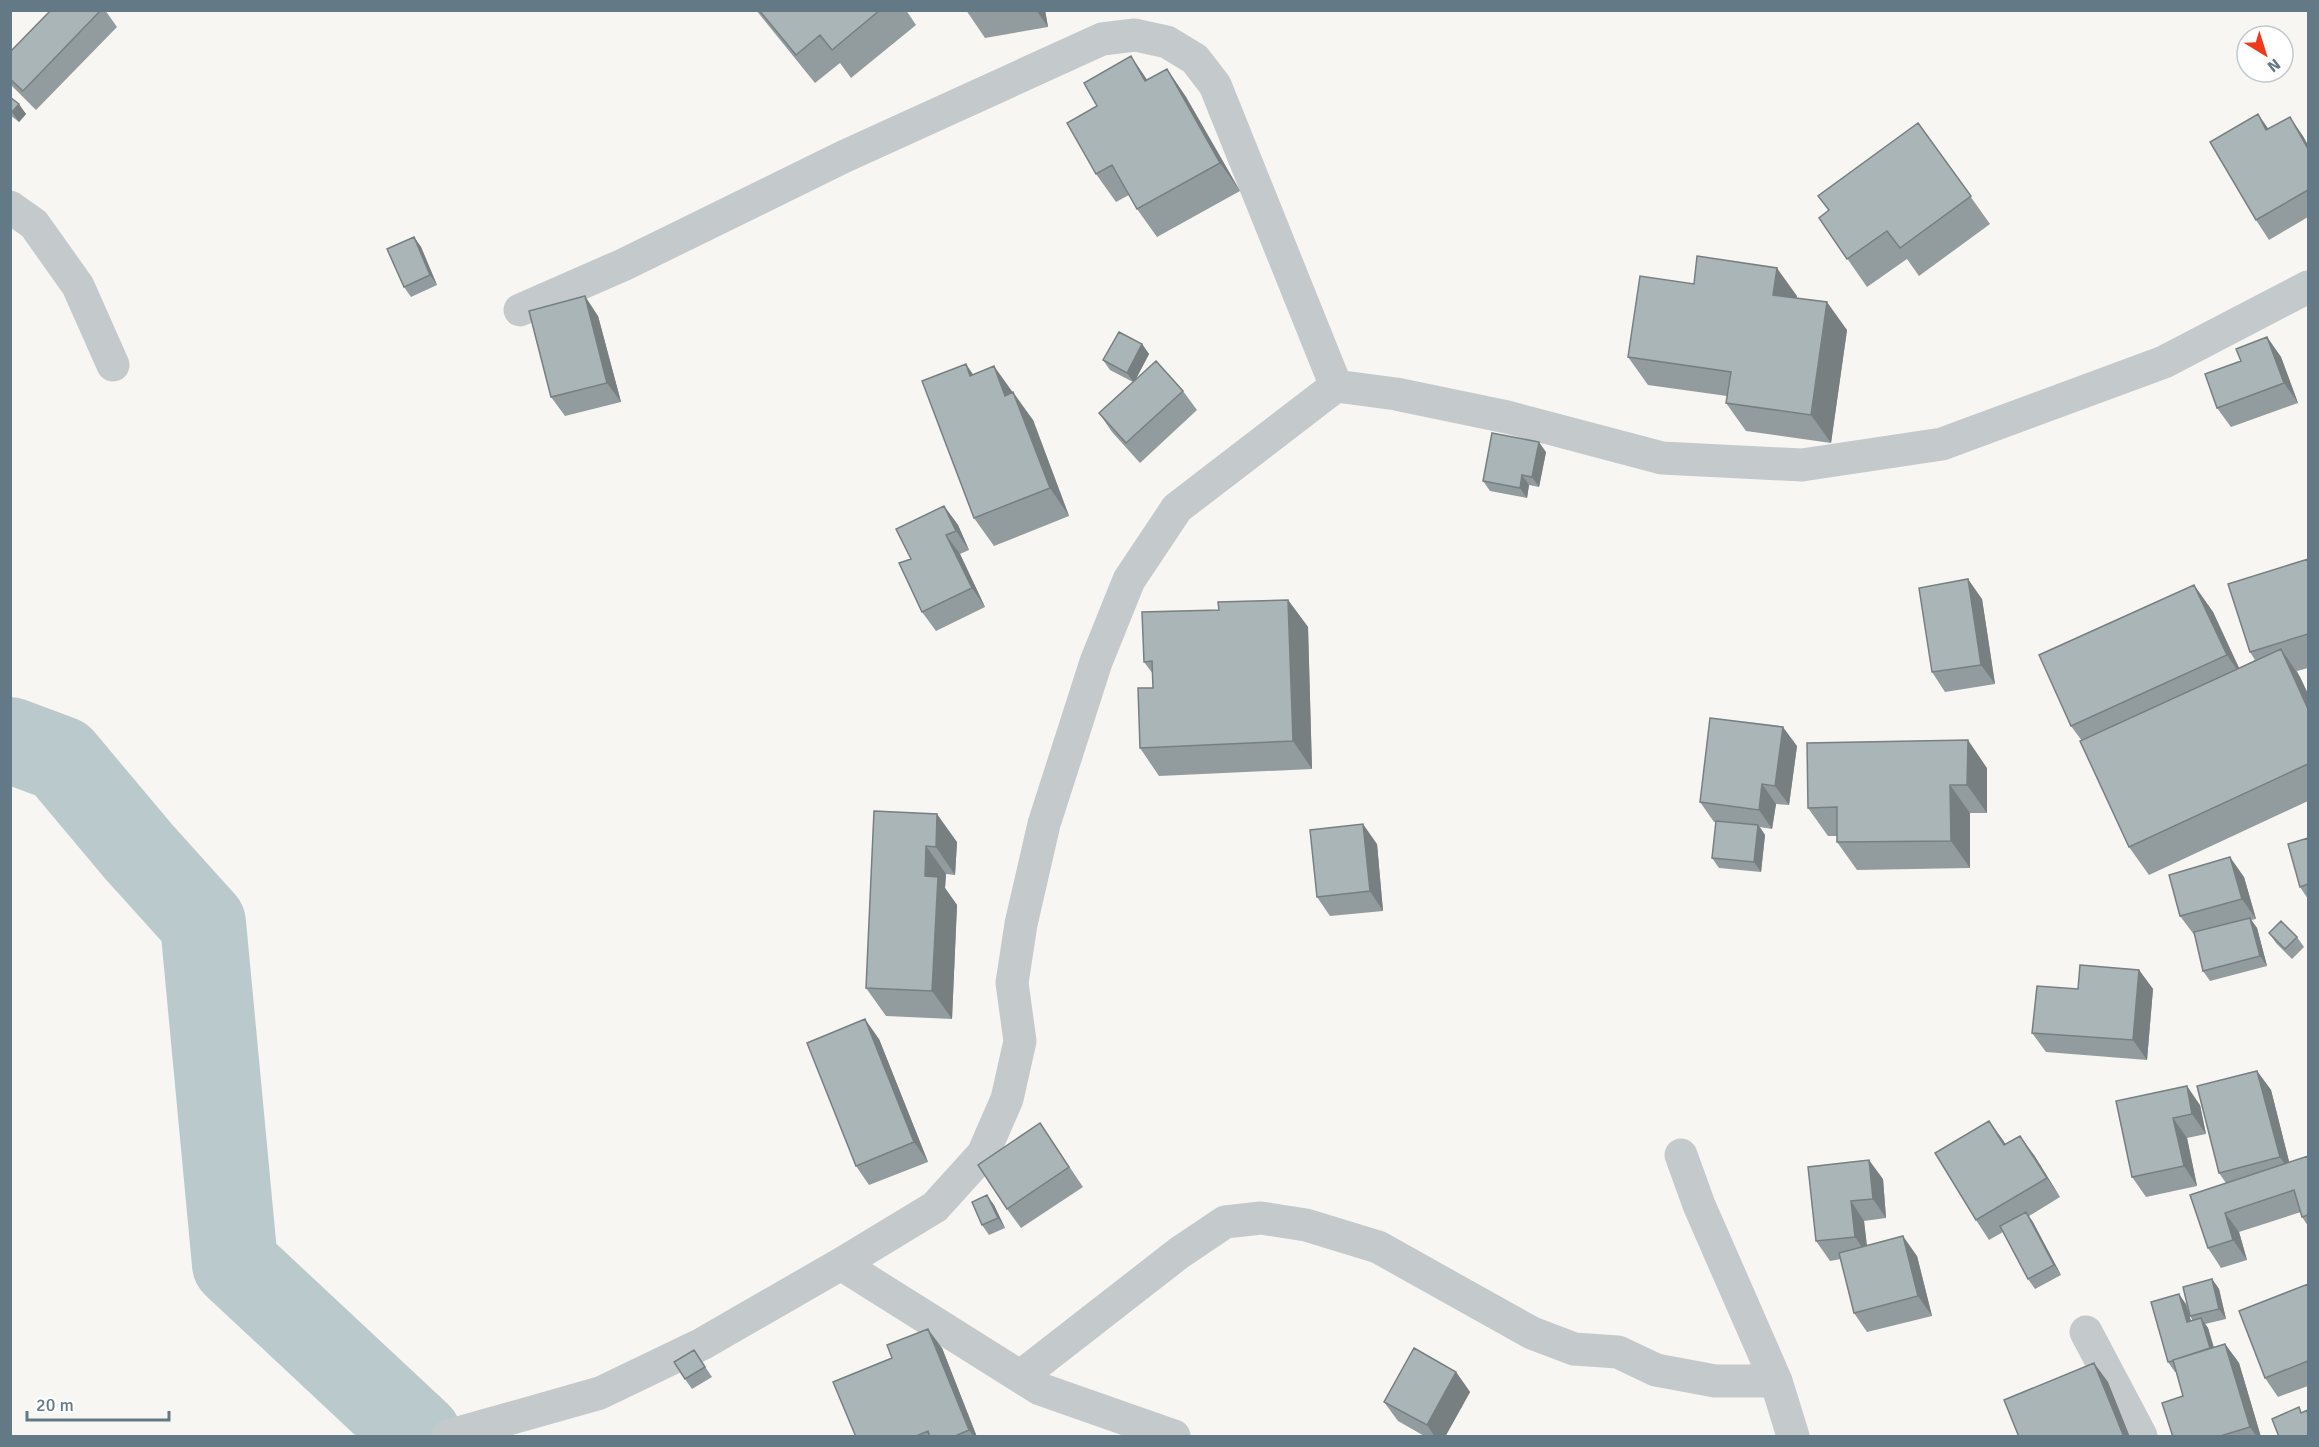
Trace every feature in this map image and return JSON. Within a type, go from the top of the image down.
[{"type":"street","points":[[520,310],[623,265],[843,158],[1102,39],[1135,35],[1167,42],[1195,59],[1215,85],[1336,386]]},
{"type":"street","points":[[10,207],[34,224],[78,286],[113,365]]},
{"type":"street","points":[[448,1437],[600,1392],[702,1344],[935,1207],[983,1154],[1007,1099],[1020,1041],[1012,983],[1021,924],[1044,824],[1096,662],[1129,580],[1177,507],[1336,386],[1396,394],[1507,417],[1662,458],[1802,465],[1942,444],[2164,362],[2308,287]]},
{"type":"street","points":[[1681,1155],[1699,1205],[1776,1381],[1793,1437]]},
{"type":"street","points":[[1021,1376],[1179,1252],[1225,1222],[1261,1218],[1306,1226],[1378,1247],[1532,1333],[1574,1349],[1618,1352],[1656,1370],[1715,1381],[1776,1381]]},
{"type":"street","points":[[841,1264],[1041,1389],[1174,1437]]},
{"type":"street","points":[[2086,1332],[2141,1437]]},
{"type":"building","points":[[51,10],[101,10],[23,91],[10,79],[10,52]]},
{"type":"building","points":[[759,10],[880,10],[832,50],[820,35],[796,55]]},
{"type":"building","points":[[1131,56],[1145,81],[1167,69],[1220,163],[1137,209],[1112,165],[1096,174],[1067,123],[1097,106],[1084,83]]},
{"type":"building","points":[[10,97],[19,104],[12,112],[10,111]]},
{"type":"building","points":[[2258,114],[2266,130],[2290,117],[2308,149],[2308,190],[2256,220],[2210,142]]},
{"type":"building","points":[[1918,123],[1971,196],[1900,248],[1887,231],[1847,259],[1819,218],[1829,210],[1818,196]]},
{"type":"building","points":[[414,237],[430,275],[404,287],[387,249]]},
{"type":"building","points":[[1697,256],[1777,268],[1773,295],[1827,302],[1811,415],[1726,403],[1731,372],[1628,357],[1640,276],[1694,284]]},
{"type":"building","points":[[585,296],[607,383],[551,397],[529,311]]},
{"type":"building","points":[[1119,332],[1142,344],[1127,373],[1103,360]]},
{"type":"building","points":[[2267,337],[2284,383],[2217,408],[2205,374],[2241,361],[2236,349]]},
{"type":"building","points":[[1156,361],[1183,391],[1126,443],[1099,413]]},
{"type":"building","points":[[966,364],[970,376],[994,366],[1005,396],[1013,392],[1050,488],[974,518],[922,381]]},
{"type":"building","points":[[1492,433],[1539,442],[1532,477],[1522,475],[1520,488],[1483,481]]},
{"type":"building","points":[[944,506],[956,531],[946,535],[972,588],[922,612],[899,563],[911,559],[896,529]]},
{"type":"building","points":[[2308,559],[2308,634],[2250,652],[2228,584]]},
{"type":"building","points":[[1968,579],[1981,665],[1932,672],[1919,588]]},
{"type":"building","points":[[2194,585],[2227,655],[2071,726],[2039,655]]},
{"type":"building","points":[[1288,600],[1293,741],[1140,748],[1138,688],[1153,688],[1152,661],[1144,662],[1142,612],[1219,610],[1218,602]]},
{"type":"building","points":[[2281,649],[2308,709],[2308,764],[2129,847],[2080,741]]},
{"type":"building","points":[[1710,718],[1783,727],[1775,786],[1762,784],[1759,810],[1700,802]]},
{"type":"building","points":[[1968,740],[1967,785],[1950,785],[1951,841],[1837,842],[1837,807],[1808,808],[1807,743]]},
{"type":"building","points":[[874,811],[937,814],[936,847],[926,846],[925,876],[938,877],[932,991],[866,988]]},
{"type":"building","points":[[1716,821],[1758,825],[1754,862],[1712,858]]},
{"type":"building","points":[[1363,824],[1370,891],[1317,897],[1310,830]]},
{"type":"building","points":[[2308,838],[2308,884],[2300,887],[2288,844]]},
{"type":"building","points":[[2230,857],[2242,899],[2180,916],[2169,875]]},
{"type":"building","points":[[2250,918],[2260,956],[2203,971],[2194,932]]},
{"type":"building","points":[[2281,921],[2297,937],[2285,949],[2269,933]]},
{"type":"building","points":[[2080,965],[2139,970],[2133,1040],[2032,1033],[2037,986],[2078,989]]},
{"type":"building","points":[[865,1019],[914,1142],[856,1166],[807,1043]]},
{"type":"building","points":[[2257,1071],[2280,1157],[2219,1173],[2197,1086]]},
{"type":"building","points":[[2187,1086],[2192,1114],[2173,1118],[2184,1166],[2132,1177],[2116,1101]]},
{"type":"building","points":[[1989,1121],[2004,1145],[2020,1136],[2047,1178],[1976,1220],[1935,1153]]},
{"type":"building","points":[[1040,1123],[1069,1167],[1007,1209],[978,1165]]},
{"type":"building","points":[[2308,1156],[2308,1215],[2302,1217],[2294,1190],[2225,1213],[2233,1240],[2208,1248],[2190,1195]]},
{"type":"building","points":[[1869,1160],[1873,1199],[1851,1201],[1855,1237],[1816,1241],[1808,1167]]},
{"type":"building","points":[[987,1195],[998,1218],[982,1225],[972,1202]]},
{"type":"building","points":[[2026,1212],[2054,1265],[2028,1279],[2000,1226]]},
{"type":"building","points":[[1903,1236],[1918,1296],[1854,1313],[1839,1253]]},
{"type":"building","points":[[2212,1279],[2219,1309],[2190,1316],[2183,1287]]},
{"type":"building","points":[[2308,1284],[2308,1361],[2265,1378],[2239,1311]]},
{"type":"building","points":[[2179,1294],[2187,1322],[2201,1318],[2210,1348],[2168,1362],[2151,1302]]},
{"type":"building","points":[[928,1329],[969,1430],[953,1437],[930,1437],[928,1431],[914,1437],[856,1437],[833,1382],[892,1358],[887,1345]]},
{"type":"building","points":[[2225,1344],[2250,1427],[2217,1437],[2173,1437],[2162,1403],[2183,1396],[2173,1360]]},
{"type":"building","points":[[1414,1348],[1456,1372],[1427,1425],[1384,1402]]},
{"type":"building","points":[[694,1350],[705,1367],[685,1379],[674,1362]]},
{"type":"building","points":[[2094,1363],[2124,1437],[2019,1437],[2004,1400]]},
{"type":"building","points":[[2299,1407],[2301,1413],[2308,1410],[2308,1437],[2279,1437],[2272,1419]]},
{"type":"waterway","points":[[10,740],[61,759],[139,852],[203,923],[235,1264],[419,1436]]}]
